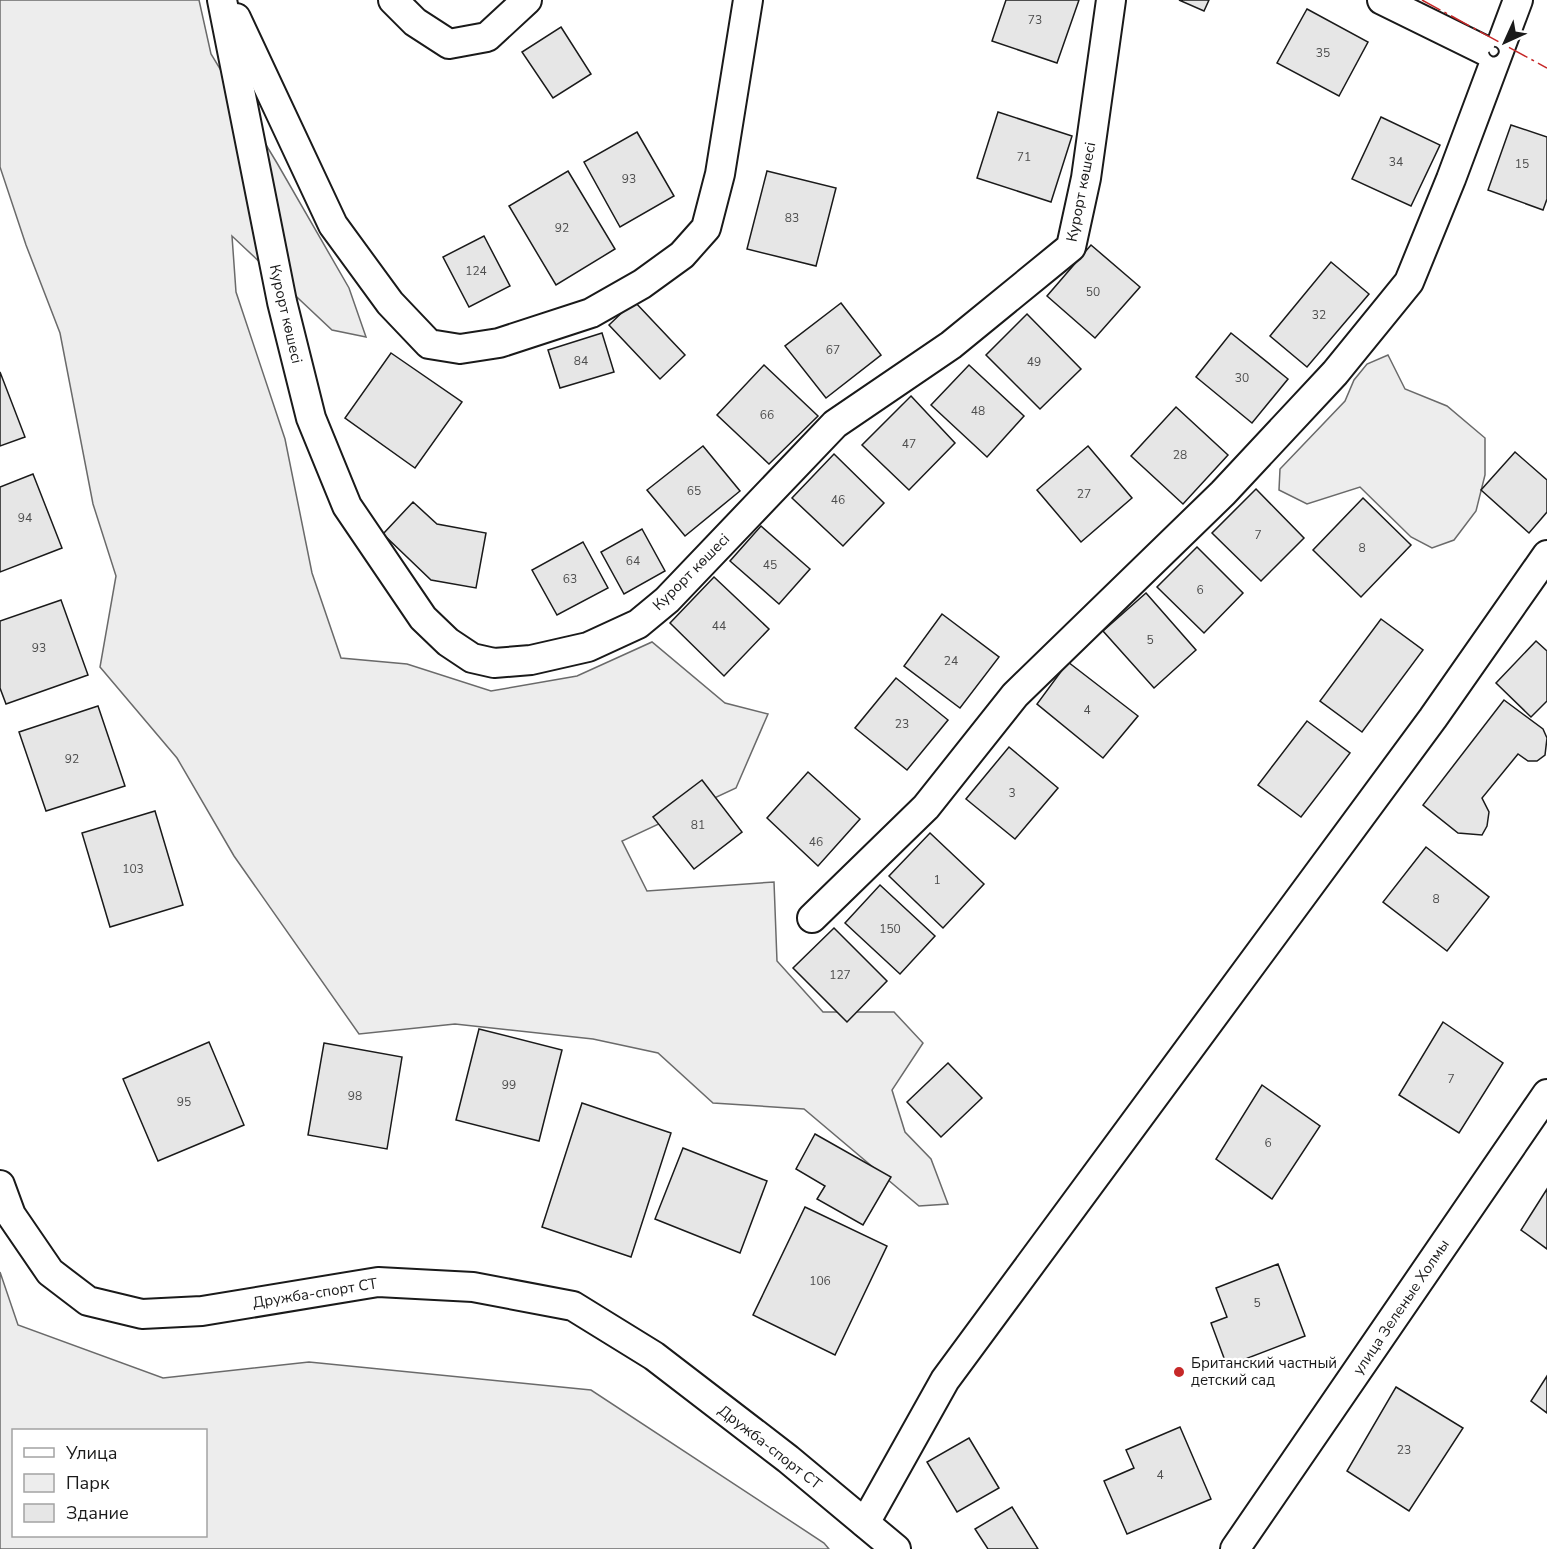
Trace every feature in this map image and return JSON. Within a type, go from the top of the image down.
[{"type":"street","name":"Курорт көшесі","points":[[222,0],[282,302],[311,418],[347,506],[423,618],[448,642],[472,658],[494,663],[531,660],[588,646],[638,624],[666,600],[835,424],[951,345],[1071,247],[1086,178],[1111,0]]},
{"type":"street","points":[[228,0],[333,225],[390,303],[429,344],[460,349],[499,343],[591,313],[642,284],[682,255],[706,228],[720,174],[748,0]]},
{"type":"street","points":[[393,0],[415,22],[449,44],[488,37],[527,0]]},
{"type":"street","points":[[1382,0],[1416,19],[1496,56]]},
{"type":"street","points":[[812,918],[926,807],[1014,695],[1223,493],[1335,373],[1409,282],[1451,179],[1518,0]]},
{"type":"street","points":[[865,1523],[945,1380],[1433,718],[1547,555]]},
{"type":"street","name":"улица Зеленые Холмы","points":[[1235,1549],[1547,1094]]},
{"type":"street","name":"Дружба-спорт СТ","points":[[0,1185],[11,1215],[50,1272],[88,1301],[142,1314],[202,1311],[378,1282],[473,1287],[573,1306],[654,1356],[788,1459],[897,1549]]},
{"type":"green space","points":[[0,0],[199,0],[211,54],[349,288],[366,337],[332,330],[232,236],[236,292],[285,439],[312,573],[341,658],[407,664],[491,691],[577,676],[652,642],[725,703],[768,714],[736,788],[622,841],[647,891],[774,882],[777,961],[823,1012],[894,1012],[923,1043],[892,1090],[905,1132],[931,1159],[948,1204],[919,1206],[804,1109],[713,1103],[658,1053],[593,1039],[455,1024],[359,1034],[234,856],[177,758],[100,667],[116,576],[93,504],[60,333],[26,245],[0,167]]},
{"type":"green space","points":[[1388,355],[1405,389],[1447,406],[1485,438],[1485,475],[1476,511],[1454,540],[1432,548],[1411,537],[1360,487],[1307,504],[1279,490],[1280,469],[1345,401],[1354,380],[1367,364]]},
{"type":"green space","points":[[0,1272],[18,1325],[163,1378],[309,1362],[591,1390],[824,1543],[829,1549],[0,1549]]},
{"type":"building","points":[[1006,0],[1079,0],[1057,63],[992,41]]},
{"type":"building","points":[[1179,0],[1209,0],[1204,11]]},
{"type":"building","points":[[1307,9],[1368,42],[1339,96],[1277,63]]},
{"type":"building","points":[[561,27],[591,74],[553,98],[522,52]]},
{"type":"building","points":[[998,112],[1072,136],[1051,202],[977,178]]},
{"type":"building","points":[[1381,117],[1440,145],[1411,206],[1352,179]]},
{"type":"building","points":[[1511,125],[1547,137],[1547,199],[1543,210],[1488,190]]},
{"type":"building","points":[[637,132],[674,196],[620,227],[584,162]]},
{"type":"building","points":[[568,171],[615,249],[556,285],[509,206]]},
{"type":"building","points":[[767,171],[836,188],[816,266],[747,249]]},
{"type":"building","points":[[484,236],[510,286],[469,307],[443,257]]},
{"type":"building","points":[[1091,245],[1140,287],[1095,338],[1047,296]]},
{"type":"building","points":[[1331,262],[1369,294],[1307,367],[1270,336]]},
{"type":"building","points":[[634,301],[685,355],[660,379],[609,325]]},
{"type":"building","points":[[841,303],[881,355],[826,398],[785,346]]},
{"type":"building","points":[[1027,314],[1081,369],[1040,409],[986,355]]},
{"type":"building","points":[[602,333],[614,372],[560,388],[548,350]]},
{"type":"building","points":[[1231,333],[1288,379],[1252,423],[1196,377]]},
{"type":"building","points":[[391,353],[462,402],[415,468],[345,418]]},
{"type":"building","points":[[764,365],[818,416],[769,464],[717,415]]},
{"type":"building","points":[[969,365],[1024,416],[987,457],[931,405]]},
{"type":"building","points":[[0,372],[25,437],[0,446]]},
{"type":"building","points":[[911,396],[955,443],[909,490],[862,445]]},
{"type":"building","points":[[1176,407],[1228,455],[1183,504],[1131,456]]},
{"type":"building","points":[[703,446],[740,491],[685,536],[647,490]]},
{"type":"building","points":[[1088,446],[1132,498],[1081,542],[1037,490]]},
{"type":"building","points":[[1515,452],[1547,480],[1547,512],[1529,533],[1481,490]]},
{"type":"building","points":[[834,454],[884,503],[843,546],[792,498]]},
{"type":"building","points":[[33,474],[62,548],[0,572],[0,487]]},
{"type":"building","points":[[1256,489],[1304,538],[1261,581],[1212,533]]},
{"type":"building","points":[[1363,498],[1411,545],[1361,597],[1313,550]]},
{"type":"building","points":[[413,502],[437,524],[486,533],[476,588],[431,580],[383,534]]},
{"type":"building","points":[[761,526],[810,569],[779,604],[730,561]]},
{"type":"building","points":[[642,529],[665,571],[624,594],[601,552]]},
{"type":"building","points":[[583,542],[608,588],[557,615],[532,570]]},
{"type":"building","points":[[1197,547],[1243,593],[1204,633],[1157,587]]},
{"type":"building","points":[[714,577],[769,629],[724,676],[670,623]]},
{"type":"building","points":[[1146,593],[1196,650],[1154,688],[1103,631]]},
{"type":"building","points":[[61,600],[88,675],[6,704],[0,688],[0,621]]},
{"type":"building","points":[[942,614],[999,657],[960,708],[904,666]]},
{"type":"building","points":[[1381,619],[1423,650],[1362,732],[1320,701]]},
{"type":"building","points":[[1536,641],[1547,651],[1547,701],[1531,717],[1496,683]]},
{"type":"building","points":[[1068,662],[1138,716],[1103,758],[1037,704]]},
{"type":"building","points":[[896,678],[948,720],[907,770],[855,728]]},
{"type":"building","points":[[1504,700],[1543,729],[1547,738],[1545,755],[1537,761],[1528,761],[1518,754],[1482,798],[1489,812],[1487,826],[1482,835],[1458,833],[1423,805]]},
{"type":"building","points":[[98,706],[125,786],[46,811],[19,732]]},
{"type":"building","points":[[1307,721],[1350,753],[1301,817],[1258,785]]},
{"type":"building","points":[[1009,747],[1058,788],[1015,839],[966,799]]},
{"type":"building","points":[[808,772],[860,819],[818,866],[767,818]]},
{"type":"building","points":[[702,780],[742,832],[694,869],[653,817]]},
{"type":"building","points":[[155,811],[183,905],[110,927],[82,833]]},
{"type":"building","points":[[930,833],[984,884],[943,928],[889,876]]},
{"type":"building","points":[[1426,847],[1489,897],[1447,951],[1383,902]]},
{"type":"building","points":[[880,885],[935,936],[900,974],[845,923]]},
{"type":"building","points":[[834,928],[887,981],[847,1022],[793,968]]},
{"type":"building","points":[[1443,1022],[1503,1063],[1459,1133],[1399,1095]]},
{"type":"building","points":[[479,1029],[562,1050],[539,1141],[456,1120]]},
{"type":"building","points":[[209,1042],[244,1125],[158,1161],[123,1079]]},
{"type":"building","points":[[324,1043],[402,1057],[387,1149],[308,1135]]},
{"type":"building","points":[[948,1063],[982,1098],[941,1137],[907,1102]]},
{"type":"building","points":[[1262,1085],[1320,1126],[1272,1199],[1216,1159]]},
{"type":"building","points":[[582,1103],[671,1133],[631,1257],[542,1227]]},
{"type":"building","points":[[815,1134],[891,1177],[863,1225],[817,1199],[825,1186],[796,1169]]},
{"type":"building","points":[[683,1148],[767,1181],[740,1253],[655,1219]]},
{"type":"building","points":[[1547,1189],[1547,1249],[1521,1230]]},
{"type":"building","points":[[805,1207],[887,1246],[835,1355],[753,1315]]},
{"type":"building","points":[[1278,1264],[1305,1336],[1227,1366],[1211,1323],[1227,1317],[1216,1288]]},
{"type":"building","points":[[1547,1376],[1547,1413],[1531,1401]]},
{"type":"building","points":[[1396,1387],[1463,1428],[1409,1511],[1347,1471]]},
{"type":"building","points":[[1180,1427],[1211,1499],[1127,1534],[1104,1481],[1134,1468],[1126,1450]]},
{"type":"building","points":[[969,1438],[999,1488],[957,1512],[927,1462]]},
{"type":"building","points":[[1012,1507],[1038,1549],[988,1549],[975,1529]]},
{"type":"power","points":[[1422,0],[1547,68]]},
{"type":"place","name":"Британский частный детский сад","points":[[1179,1372]]}]
